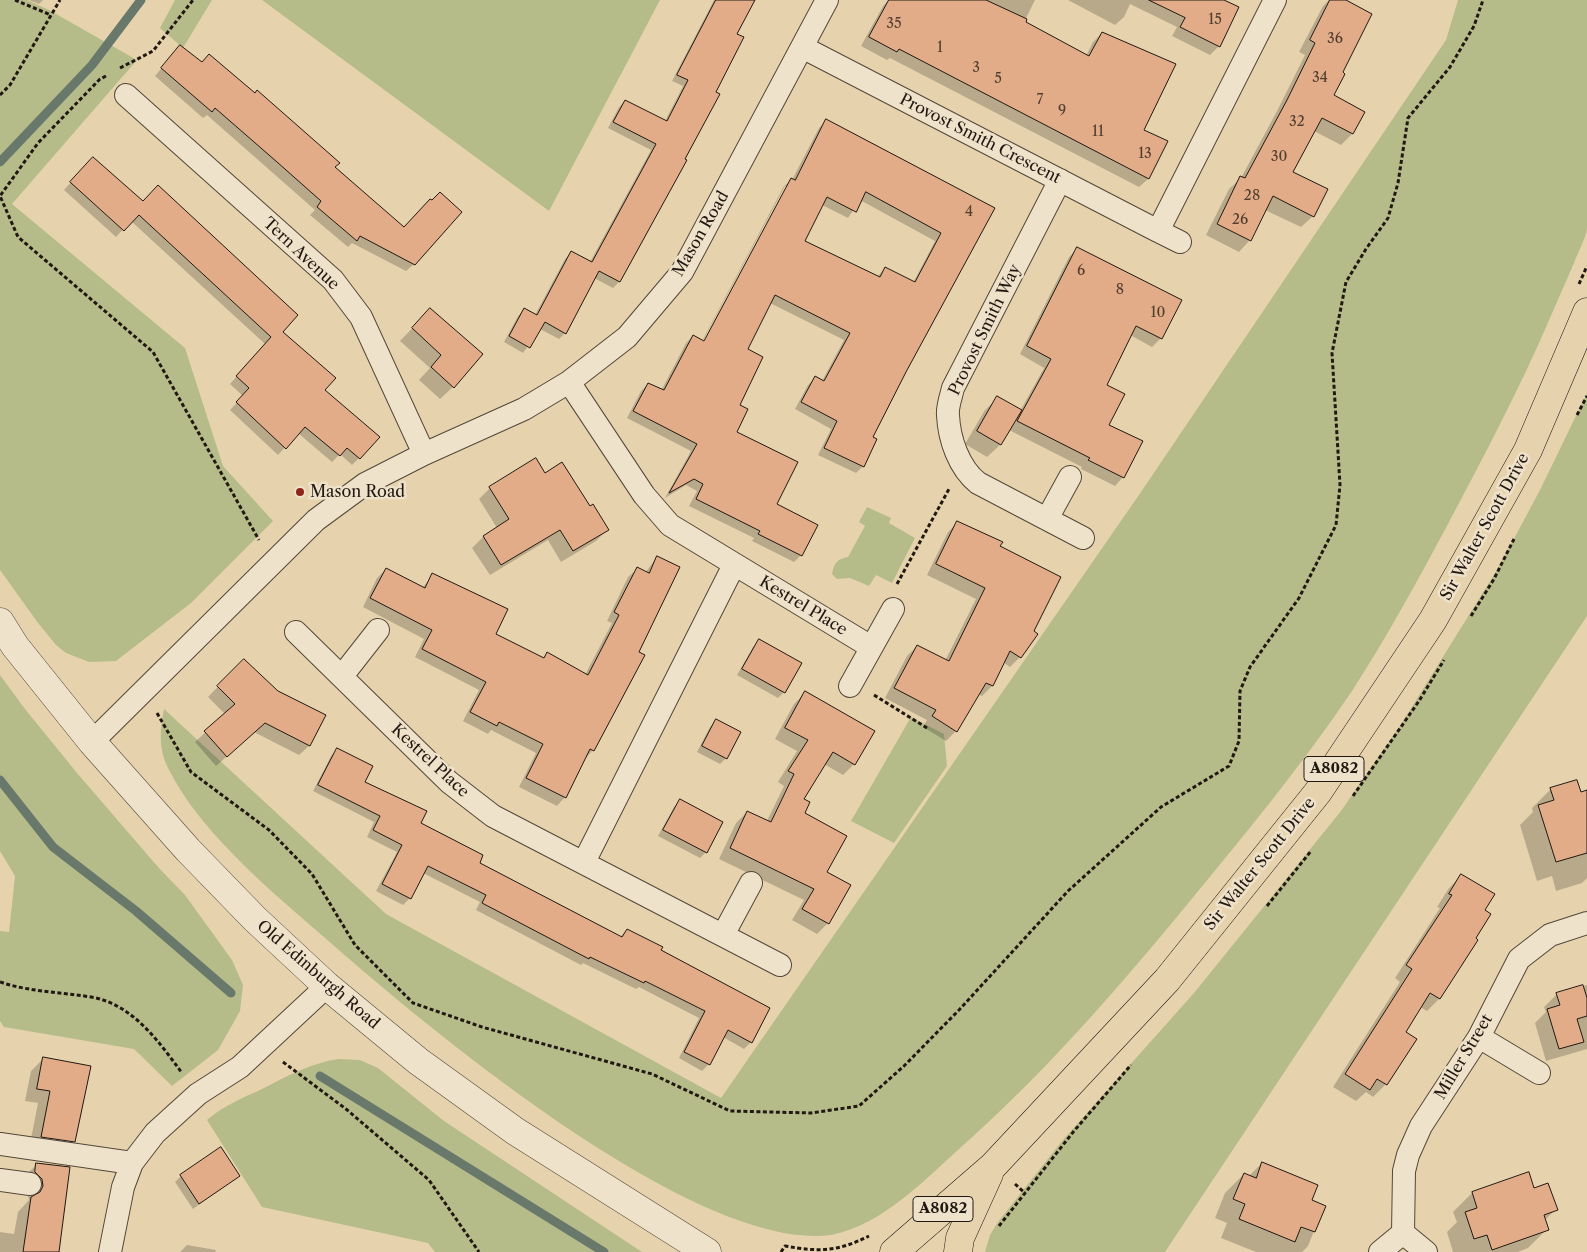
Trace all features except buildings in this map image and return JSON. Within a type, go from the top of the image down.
[{"type":"main road","name":"Sir Walter Scott Drive","points":[[884,1242],[993,1166],[1167,980],[1318,792],[1434,620],[1528,450],[1581,302]]},
{"type":"main road","name":"Sir Walter Scott Drive","points":[[958,1252],[960,1238],[993,1166]]},
{"type":"street","name":"Mason Road","points":[[92,742],[271,562],[316,520],[365,484],[424,454],[524,409],[569,382],[627,337],[682,272],[827,0]]},
{"type":"street","points":[[1158,231],[1275,0]]},
{"type":"street","name":"Provost Smith Crescent","points":[[802,47],[1180,242]]},
{"type":"street","name":"Tern Avenue","points":[[126,95],[333,280],[361,317],[424,454]]},
{"type":"street","name":"Provost Smith Way","points":[[966,474],[952,440],[948,414],[953,388],[1060,180]]},
{"type":"street","name":"Kestrel Place","points":[[569,382],[644,495],[670,524],[734,565],[871,647]]},
{"type":"street","points":[[966,474],[978,483],[1082,538]]},
{"type":"street","points":[[1046,519],[1070,477]]},
{"type":"street","points":[[584,862],[734,565]]},
{"type":"street","points":[[851,684],[893,609]]},
{"type":"street","name":"Old Edinburgh Road","points":[[0,622],[16,646],[92,742],[188,850],[255,919],[327,986],[418,1061],[515,1131],[705,1252]]},
{"type":"street","points":[[342,676],[378,630]]},
{"type":"street","name":"Kestrel Place","points":[[296,632],[449,782],[493,816],[780,965]]},
{"type":"street","points":[[723,935],[751,883]]},
{"type":"street","name":"Miller Street","points":[[1403,1233],[1404,1171],[1408,1155],[1421,1126],[1479,1037],[1519,959],[1550,935],[1587,923]]},
{"type":"street","points":[[110,1252],[123,1187],[132,1163],[155,1133],[198,1094],[240,1067],[327,986]]},
{"type":"street","points":[[1479,1037],[1539,1073]]},
{"type":"street","points":[[0,1144],[132,1163]]},
{"type":"street","points":[[0,1180],[30,1184]]},
{"type":"street","points":[[1380,1252],[1403,1233],[1426,1252]]},
{"type":"path","points":[[15,0],[51,15]]},
{"type":"path","points":[[0,95],[10,85],[60,0]]},
{"type":"path","points":[[115,71],[153,51],[194,0]]},
{"type":"path","points":[[144,691],[191,772],[269,830],[312,874],[355,945],[413,1003],[482,1027],[652,1074],[730,1112],[811,1114],[859,1106],[904,1066],[959,1010],[1068,891],[1161,806],[1229,766],[1239,741],[1240,691],[1250,666],[1299,598],[1336,524],[1340,477],[1332,353],[1346,282],[1366,248],[1388,218],[1398,183],[1408,118],[1450,67],[1474,26],[1483,0]]},
{"type":"path","points":[[107,75],[100,79],[38,143],[0,196],[18,237],[153,352],[271,562]]},
{"type":"path","points":[[1581,302],[1587,266]]},
{"type":"path","points":[[893,609],[891,594],[945,492],[966,474]]},
{"type":"path","points":[[851,684],[927,728]]},
{"type":"path","points":[[0,982],[48,993],[91,997],[118,1007],[152,1033],[198,1094]]},
{"type":"path","points":[[263,1046],[346,1110],[429,1180],[479,1252]]},
{"type":"path","points":[[781,1252],[785,1246],[809,1252],[837,1250],[884,1242]]},
{"type":"green space","points":[[0,0],[27,0],[49,10],[137,60],[12,204],[185,348],[223,466],[273,521],[191,603],[116,661],[89,662],[66,653],[56,645],[38,623],[0,570]]},
{"type":"green space","points":[[175,0],[212,0],[183,48],[160,28]]},
{"type":"green space","points":[[262,0],[660,0],[549,211]]},
{"type":"green space","points":[[1458,0],[1587,0],[1587,229],[1574,263],[1526,370],[1501,422],[1390,629],[1352,691],[1294,772],[1164,932],[1084,1025],[999,1112],[922,1183],[888,1209],[851,1229],[831,1235],[776,1231],[712,1210],[643,1175],[572,1131],[503,1083],[439,1034],[269,889],[222,843],[183,794],[168,768],[161,746],[164,709],[386,914],[721,1098],[1141,492],[1446,40]]},
{"type":"green space","points":[[1587,393],[1587,616],[1165,1252],[985,1252],[990,1235],[998,1222],[1062,1141],[1194,993],[1341,811],[1400,726],[1500,565],[1541,488]]},
{"type":"green space","points":[[867,507],[891,518],[889,523],[915,538],[892,583],[876,575],[869,586],[850,578],[837,579],[832,574],[837,562],[848,557],[865,526],[859,522]]},
{"type":"green space","points":[[0,675],[77,773],[158,867],[185,895],[232,960],[243,985],[240,1011],[218,1050],[172,1086],[134,1049],[4,1027],[0,1021],[0,931],[9,932],[15,876],[0,851]]},
{"type":"green space","points":[[911,717],[944,734],[947,766],[894,843],[851,821]]},
{"type":"green space","points":[[339,1059],[360,1060],[378,1068],[444,1121],[642,1252],[435,1252],[428,1243],[262,1207],[207,1120],[227,1106],[291,1074],[319,1063]]},
{"type":"waterway","points":[[0,162],[92,65],[141,0]]},
{"type":"waterway","points":[[0,780],[53,847],[136,911],[231,993]]},
{"type":"waterway","points":[[320,1076],[604,1252]]},
{"type":"place","name":"Mason Road","points":[[300,492]]}]
